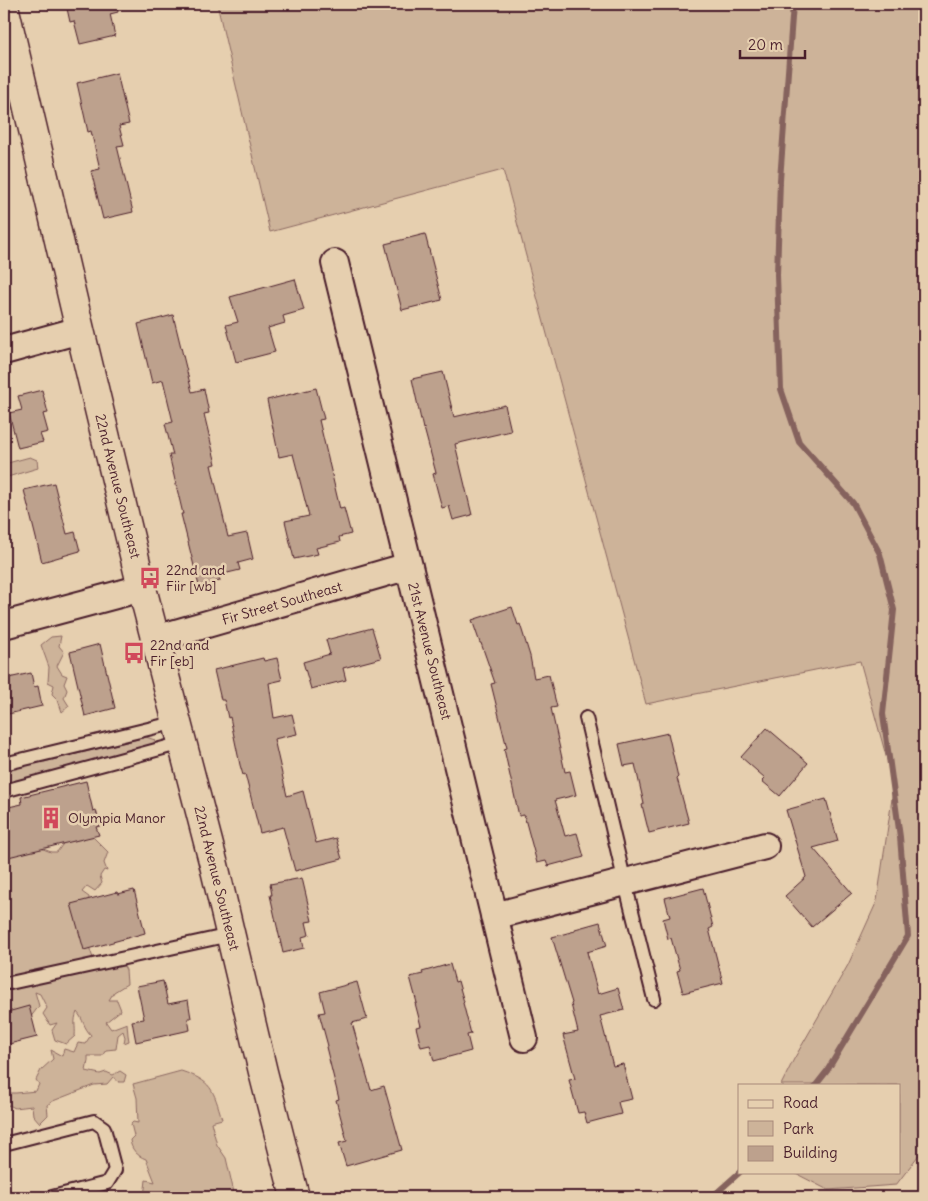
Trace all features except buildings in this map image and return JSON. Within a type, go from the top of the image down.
[{"type":"street","name":"22nd Avenue Southeast","points":[[4,6],[10,64],[80,330],[142,588],[214,865],[295,1197]]},
{"type":"street","name":"21st Avenue Southeast","points":[[335,263],[524,1038]]},
{"type":"street","points":[[4,350],[80,330]]},
{"type":"street","name":"Fir Street Southeast","points":[[155,639],[409,566]]},
{"type":"street","points":[[4,625],[142,588]]},
{"type":"street","points":[[494,916],[765,846]]},
{"type":"lane","points":[[586,718],[654,999]]},
{"type":"lane","points":[[8,763],[180,732]]},
{"type":"lane","points":[[4,791],[180,732]]},
{"type":"lane","points":[[10,982],[230,935]]},
{"type":"lane","points":[[4,1144],[94,1121],[104,1128],[115,1170],[107,1183],[52,1197]]},
{"type":"green space","points":[[217,4],[924,4],[924,1148],[896,1185],[828,1190],[797,1174],[900,1174],[900,1084],[782,1084],[848,965],[877,901],[894,785],[860,661],[646,704],[503,170],[270,232]]},
{"type":"green space","points":[[30,457],[37,460],[38,468],[4,478],[4,464]]},
{"type":"green space","points":[[61,636],[59,646],[64,652],[57,666],[62,674],[67,676],[64,684],[67,690],[64,698],[69,706],[62,712],[58,700],[52,694],[54,685],[48,682],[49,667],[41,645],[51,637]]},
{"type":"green space","points":[[146,737],[155,740],[151,749],[4,785],[4,774],[11,772],[18,755],[28,751],[35,758],[44,762]]},
{"type":"green space","points":[[88,832],[108,852],[104,863],[107,871],[104,870],[100,876],[102,883],[95,891],[87,886],[82,892],[89,897],[86,938],[94,961],[117,953],[126,970],[127,984],[114,992],[109,1000],[117,1000],[121,1010],[106,1022],[111,1029],[127,1023],[129,1041],[124,1043],[123,1031],[118,1035],[116,1049],[106,1050],[102,1056],[88,1056],[86,1071],[100,1074],[106,1072],[113,1075],[120,1071],[126,1075],[124,1082],[119,1082],[113,1077],[107,1084],[94,1085],[53,1101],[47,1105],[48,1115],[40,1123],[33,1115],[32,1106],[15,1108],[9,1105],[4,1108],[4,1093],[36,1091],[39,1084],[36,1080],[41,1070],[53,1059],[51,1050],[62,1056],[64,1049],[74,1052],[78,1043],[85,1044],[91,1035],[77,1012],[75,1036],[66,1044],[55,1040],[52,1030],[57,1023],[50,1025],[43,1014],[47,1008],[40,994],[35,992],[39,1006],[30,1018],[15,1027],[4,1020],[4,866],[16,848],[38,847],[51,852],[57,852],[65,841]]},
{"type":"green space","points":[[181,1071],[199,1078],[210,1088],[216,1100],[222,1119],[211,1122],[217,1145],[226,1158],[235,1197],[144,1197],[146,1180],[155,1182],[146,1159],[135,1152],[130,1140],[134,1136],[131,1124],[133,1122],[138,1123],[137,1098],[133,1084]]},
{"type":"waterway","points":[[793,4],[780,180],[777,275],[781,389],[799,442],[853,503],[880,554],[894,610],[883,714],[900,837],[908,936],[827,1071],[817,1084]]},
{"type":"waterway","points":[[712,1197],[738,1174]]},
{"type":"place","name":"22nd and Fiir [wb]","points":[[150,578]]},
{"type":"place","name":"22nd and Fir [eb]","points":[[134,653]]},
{"type":"place","name":"Olympia Manor","points":[[51,818]]}]
